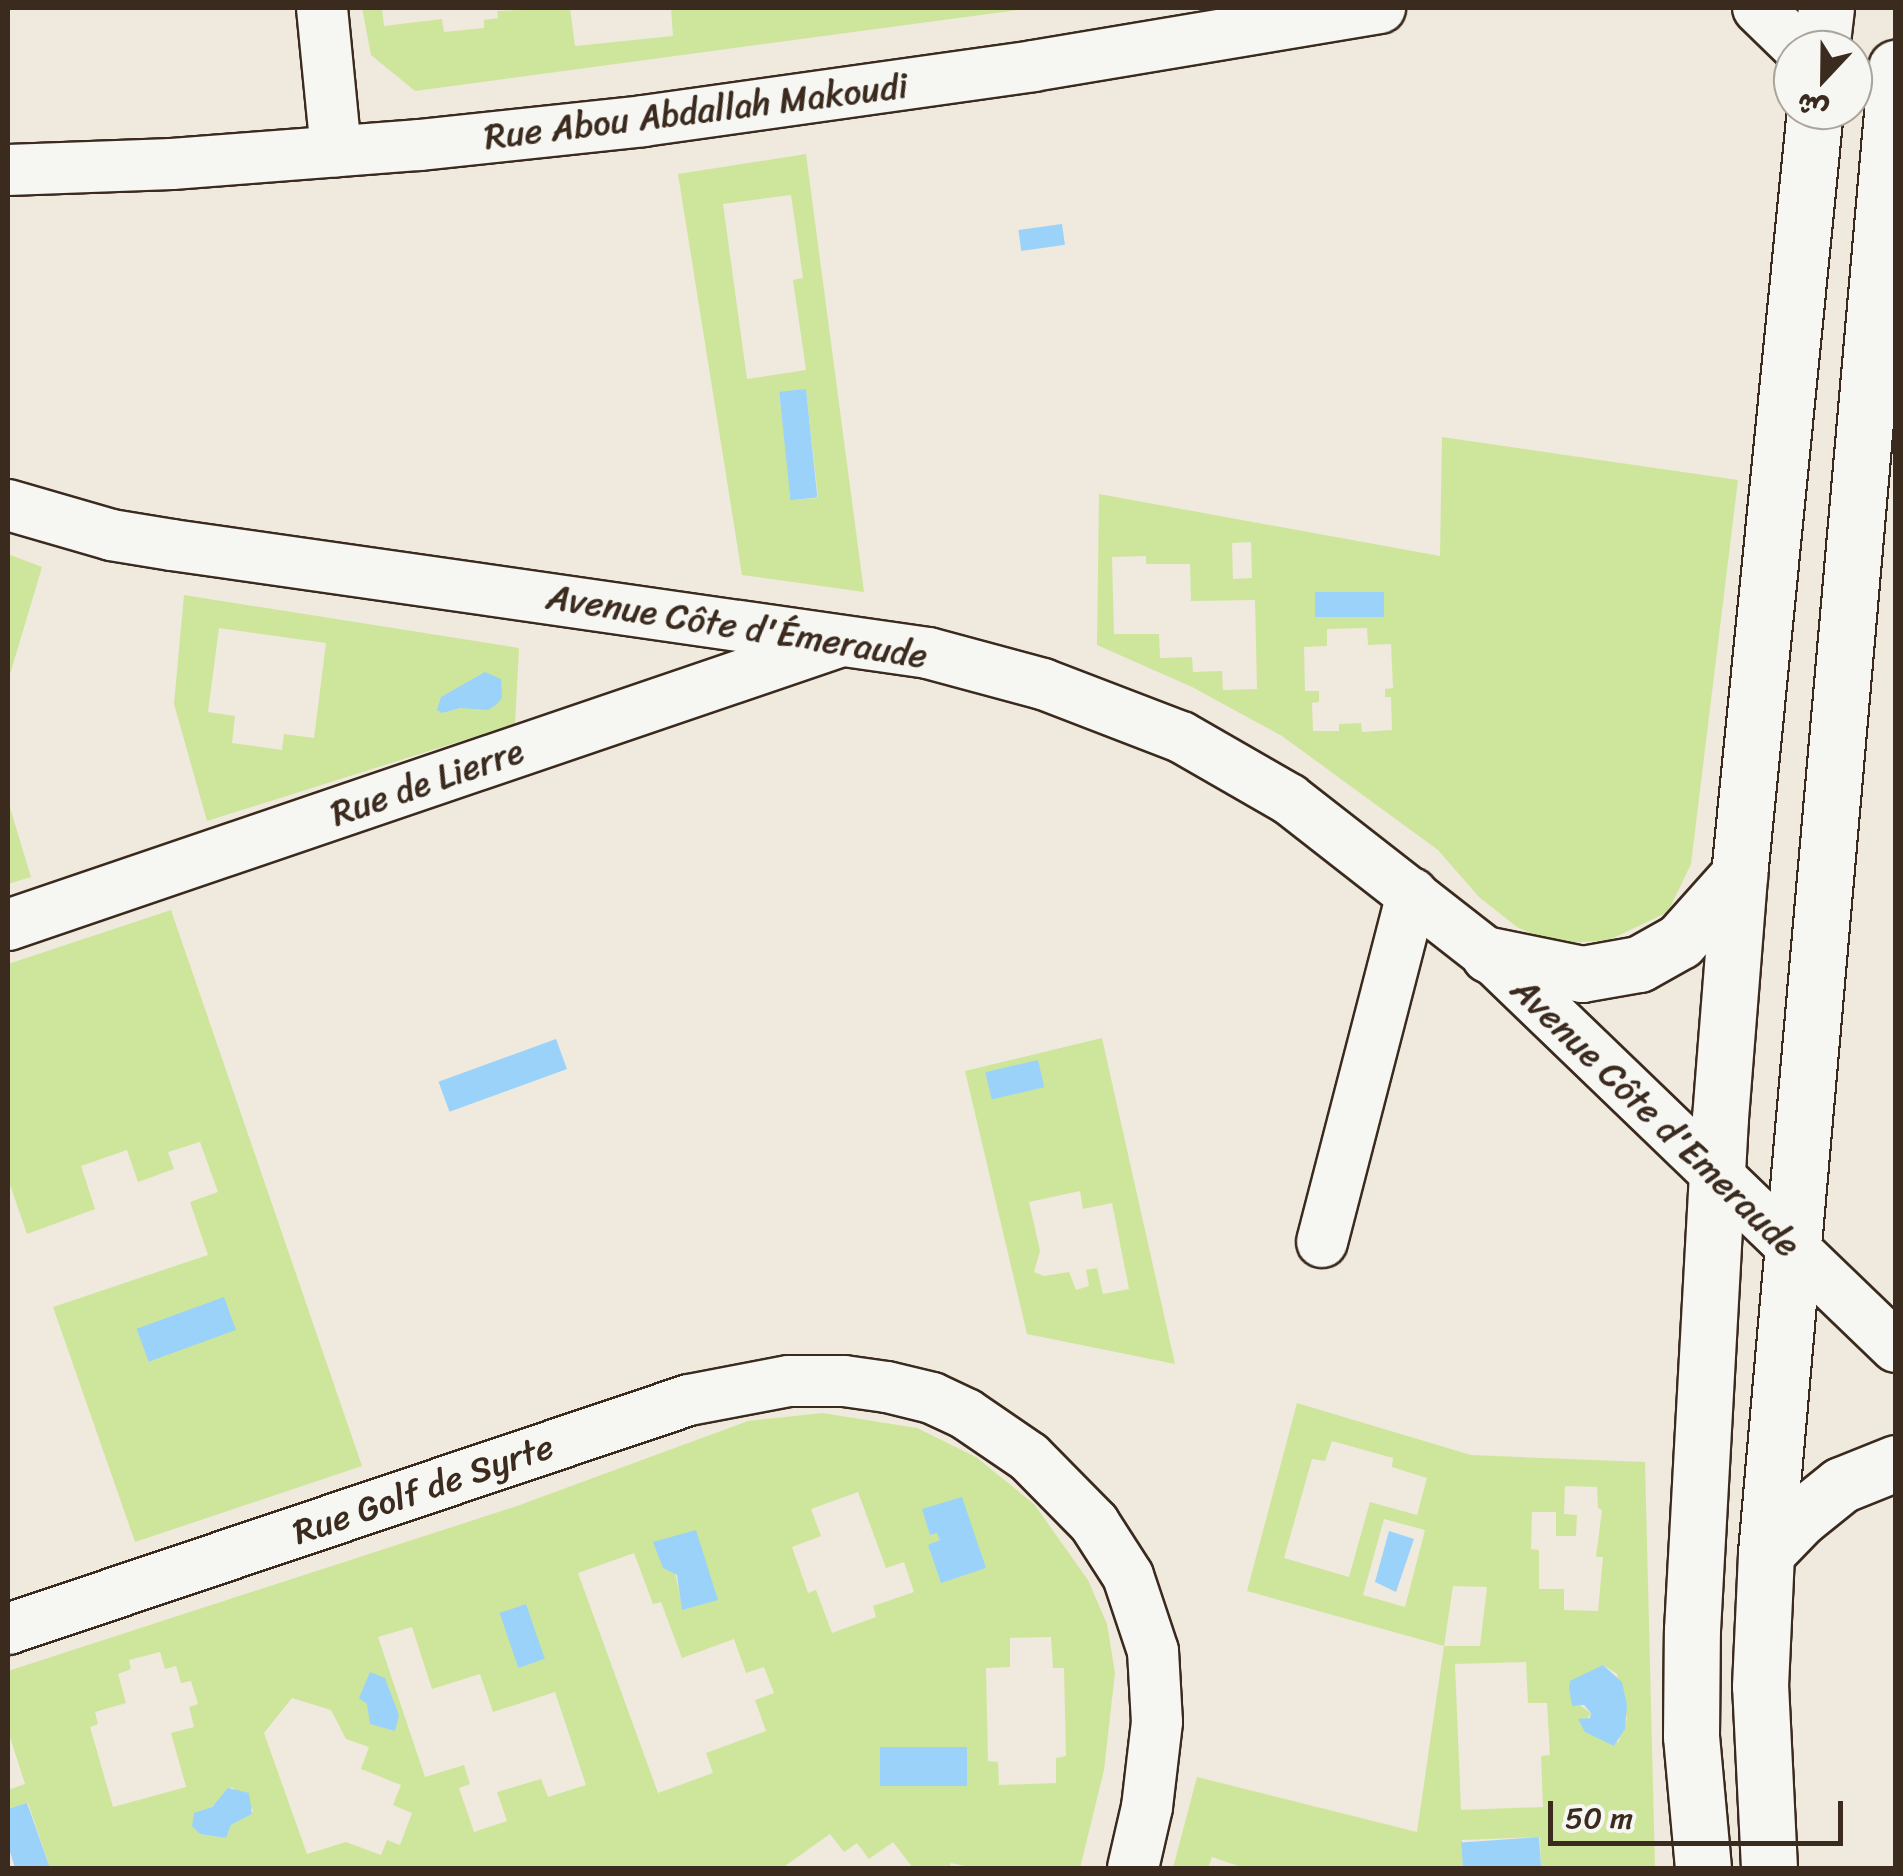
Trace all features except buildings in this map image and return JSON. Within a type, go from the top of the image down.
[{"type":"main road","points":[[1769,1868],[1760,1686],[1766,1553],[1896,68]]},
{"type":"main road","points":[[1704,1868],[1692,1736],[1692,1630],[1718,1178],[1740,875],[1813,130]]},
{"type":"main road","points":[[1489,956],[1582,974],[1639,964],[1680,941],[1740,875]]},
{"type":"main road","points":[[1766,1553],[1832,1491],[1896,1463]]},
{"type":"street","points":[[322,8],[336,150]]},
{"type":"street","name":"Rue Abou Abdallah Makoudi","points":[[8,170],[172,164],[438,144],[744,108],[1032,66],[1380,8]]},
{"type":"street","points":[[1758,8],[1781,30]]},
{"type":"street","name":"Avenue Côte d'Émeraude","points":[[8,505],[111,535],[847,640],[993,670],[1098,703],[1182,736],[1289,798],[1412,894]]},
{"type":"street","name":"Rue de Lierre","points":[[8,925],[847,640]]},
{"type":"street","points":[[1322,1242],[1412,894]]},
{"type":"street","name":"Avenue Côte d'Emeraude","points":[[1412,894],[1489,956],[1896,1347]]},
{"type":"street","name":"Rue Golf de Syrte","points":[[8,1629],[689,1400],[788,1381],[844,1381],[932,1398],[1004,1438],[1058,1482],[1102,1534],[1128,1576],[1153,1651],[1158,1722],[1148,1807],[1133,1868]]},
{"type":"green space","points":[[362,8],[382,8],[384,26],[442,19],[444,32],[484,28],[484,20],[498,18],[497,11],[570,8],[575,46],[673,36],[671,8],[1032,8],[415,91],[371,55]]},
{"type":"green space","points":[[806,154],[864,592],[742,575],[678,174]],"holes":[[[791,195],[803,278],[793,280],[806,370],[747,379],[723,204]],[[806,390],[818,498],[792,500],[779,392]]]},
{"type":"green space","points":[[1442,437],[1738,480],[1691,864],[1668,912],[1609,940],[1555,944],[1517,927],[1479,897],[1438,850],[1282,736],[1192,687],[1097,645],[1099,494],[1440,556]],"holes":[[[1251,542],[1252,578],[1233,579],[1232,543]],[[1146,556],[1146,564],[1190,564],[1191,601],[1255,600],[1257,689],[1223,690],[1222,671],[1193,672],[1192,657],[1160,658],[1159,634],[1114,634],[1112,557]],[[1383,592],[1384,616],[1315,593]],[[1367,628],[1368,645],[1391,644],[1393,688],[1385,689],[1385,697],[1391,697],[1392,730],[1362,732],[1361,723],[1339,724],[1339,731],[1313,731],[1312,703],[1319,702],[1319,691],[1305,691],[1304,647],[1327,646],[1327,629]]]},
{"type":"green space","points":[[8,554],[42,567],[8,681]]},
{"type":"green space","points":[[184,595],[519,648],[515,724],[207,821],[174,704]],"holes":[[[219,628],[326,643],[314,738],[284,734],[282,750],[232,743],[235,716],[208,712]]]},
{"type":"green space","points":[[8,801],[31,877],[8,884]]},
{"type":"green space","points":[[171,910],[362,1466],[135,1542],[53,1307],[208,1255],[190,1202],[218,1192],[200,1142],[168,1152],[174,1169],[138,1182],[127,1150],[81,1166],[95,1209],[27,1234],[8,1179],[8,964]]},
{"type":"green space","points":[[1102,1038],[1175,1364],[1027,1334],[965,1071]],"holes":[[[1080,1191],[1083,1209],[1112,1203],[1129,1289],[1103,1294],[1097,1268],[1086,1270],[1089,1286],[1076,1290],[1069,1272],[1044,1276],[1034,1272],[1040,1251],[1029,1202]]]},
{"type":"green space","points":[[1297,1403],[1471,1455],[1645,1462],[1655,1868],[1541,1868],[1540,1837],[1462,1840],[1463,1868],[1244,1868],[1212,1857],[1208,1868],[1173,1868],[1197,1777],[1417,1832],[1444,1646],[1247,1591]],"holes":[[[1332,1441],[1393,1458],[1392,1467],[1427,1478],[1417,1515],[1370,1502],[1349,1577],[1284,1558],[1312,1459],[1325,1461]],[[1565,1486],[1597,1487],[1598,1508],[1602,1510],[1596,1557],[1603,1557],[1598,1611],[1564,1610],[1564,1589],[1539,1589],[1539,1550],[1531,1549],[1532,1512],[1556,1512],[1556,1536],[1576,1536],[1577,1515],[1564,1514]],[[1384,1519],[1425,1530],[1405,1607],[1363,1595]],[[1453,1586],[1487,1587],[1480,1646],[1444,1646]],[[1526,1662],[1528,1703],[1547,1703],[1550,1755],[1541,1756],[1543,1807],[1461,1810],[1455,1664]],[[1603,1665],[1617,1674],[1627,1719],[1618,1743],[1586,1720],[1591,1713],[1578,1704]]]},
{"type":"green space","points":[[822,1413],[917,1428],[976,1457],[1034,1504],[1088,1580],[1107,1624],[1115,1673],[1104,1770],[1080,1868],[975,1868],[951,1863],[949,1868],[913,1868],[893,1842],[869,1859],[857,1843],[844,1852],[830,1834],[782,1868],[50,1868],[28,1803],[8,1809],[8,1790],[25,1784],[8,1731],[8,1671],[517,1506],[748,1421]],"holes":[[[858,1492],[886,1568],[904,1562],[914,1592],[873,1606],[876,1617],[832,1633],[816,1590],[808,1593],[792,1547],[821,1536],[811,1509]],[[695,1530],[683,1610],[675,1572],[663,1568]],[[634,1553],[653,1604],[661,1602],[682,1658],[734,1639],[746,1673],[764,1667],[774,1693],[755,1700],[766,1731],[706,1753],[713,1773],[658,1793],[578,1573]],[[412,1627],[432,1689],[480,1674],[493,1712],[555,1692],[586,1785],[548,1797],[541,1779],[497,1792],[507,1821],[474,1832],[459,1788],[470,1784],[464,1765],[425,1777],[378,1637]],[[1051,1637],[1053,1668],[1064,1668],[1066,1756],[1056,1758],[1056,1783],[999,1785],[998,1762],[988,1761],[986,1668],[1010,1667],[1010,1638]],[[160,1652],[165,1669],[176,1666],[181,1683],[191,1681],[198,1704],[189,1707],[194,1727],[171,1733],[186,1787],[113,1807],[90,1727],[98,1724],[95,1712],[126,1703],[118,1674],[131,1669],[129,1660]],[[292,1698],[331,1710],[346,1739],[369,1747],[361,1769],[401,1785],[393,1805],[412,1813],[400,1845],[387,1840],[381,1855],[346,1842],[307,1854],[264,1733]],[[232,1787],[253,1810],[231,1825],[226,1838],[200,1834],[209,1809]]]},
{"type":"water","points":[[1062,224],[1065,245],[1021,251],[1018,230]]},
{"type":"water","points":[[806,389],[817,497],[791,500],[779,392]]},
{"type":"water","points":[[1315,592],[1384,592],[1384,617],[1315,617]]},
{"type":"water","points":[[485,672],[501,679],[502,698],[496,705],[488,710],[437,710],[441,697]]},
{"type":"water","points":[[556,1039],[567,1069],[449,1112],[439,1082]]},
{"type":"water","points":[[1038,1060],[1044,1087],[992,1099],[985,1072]]},
{"type":"water","points":[[224,1297],[236,1330],[149,1362],[137,1329]]},
{"type":"water","points":[[962,1497],[986,1568],[941,1583],[928,1545],[940,1540],[937,1533],[930,1535],[922,1509]]},
{"type":"water","points":[[696,1530],[718,1600],[682,1610],[677,1575],[663,1568],[653,1542]]},
{"type":"water","points":[[1389,1531],[1414,1539],[1396,1592],[1375,1582]]},
{"type":"water","points":[[526,1604],[545,1659],[518,1668],[500,1613]]},
{"type":"water","points":[[1603,1665],[1622,1682],[1627,1705],[1625,1729],[1614,1746],[1585,1732],[1578,1719],[1590,1718],[1591,1713],[1584,1705],[1572,1706],[1569,1688],[1570,1681]]},
{"type":"water","points":[[370,1672],[385,1678],[399,1715],[395,1731],[370,1724],[367,1704],[359,1698]]},
{"type":"water","points":[[880,1747],[967,1747],[967,1786],[880,1786]]},
{"type":"water","points":[[228,1788],[249,1793],[252,1814],[231,1825],[226,1838],[200,1834],[192,1826],[194,1813],[212,1807]]},
{"type":"water","points":[[27,1803],[50,1868],[15,1868],[8,1845],[8,1809]]},
{"type":"water","points":[[1539,1837],[1541,1868],[1463,1868],[1461,1842]]}]
